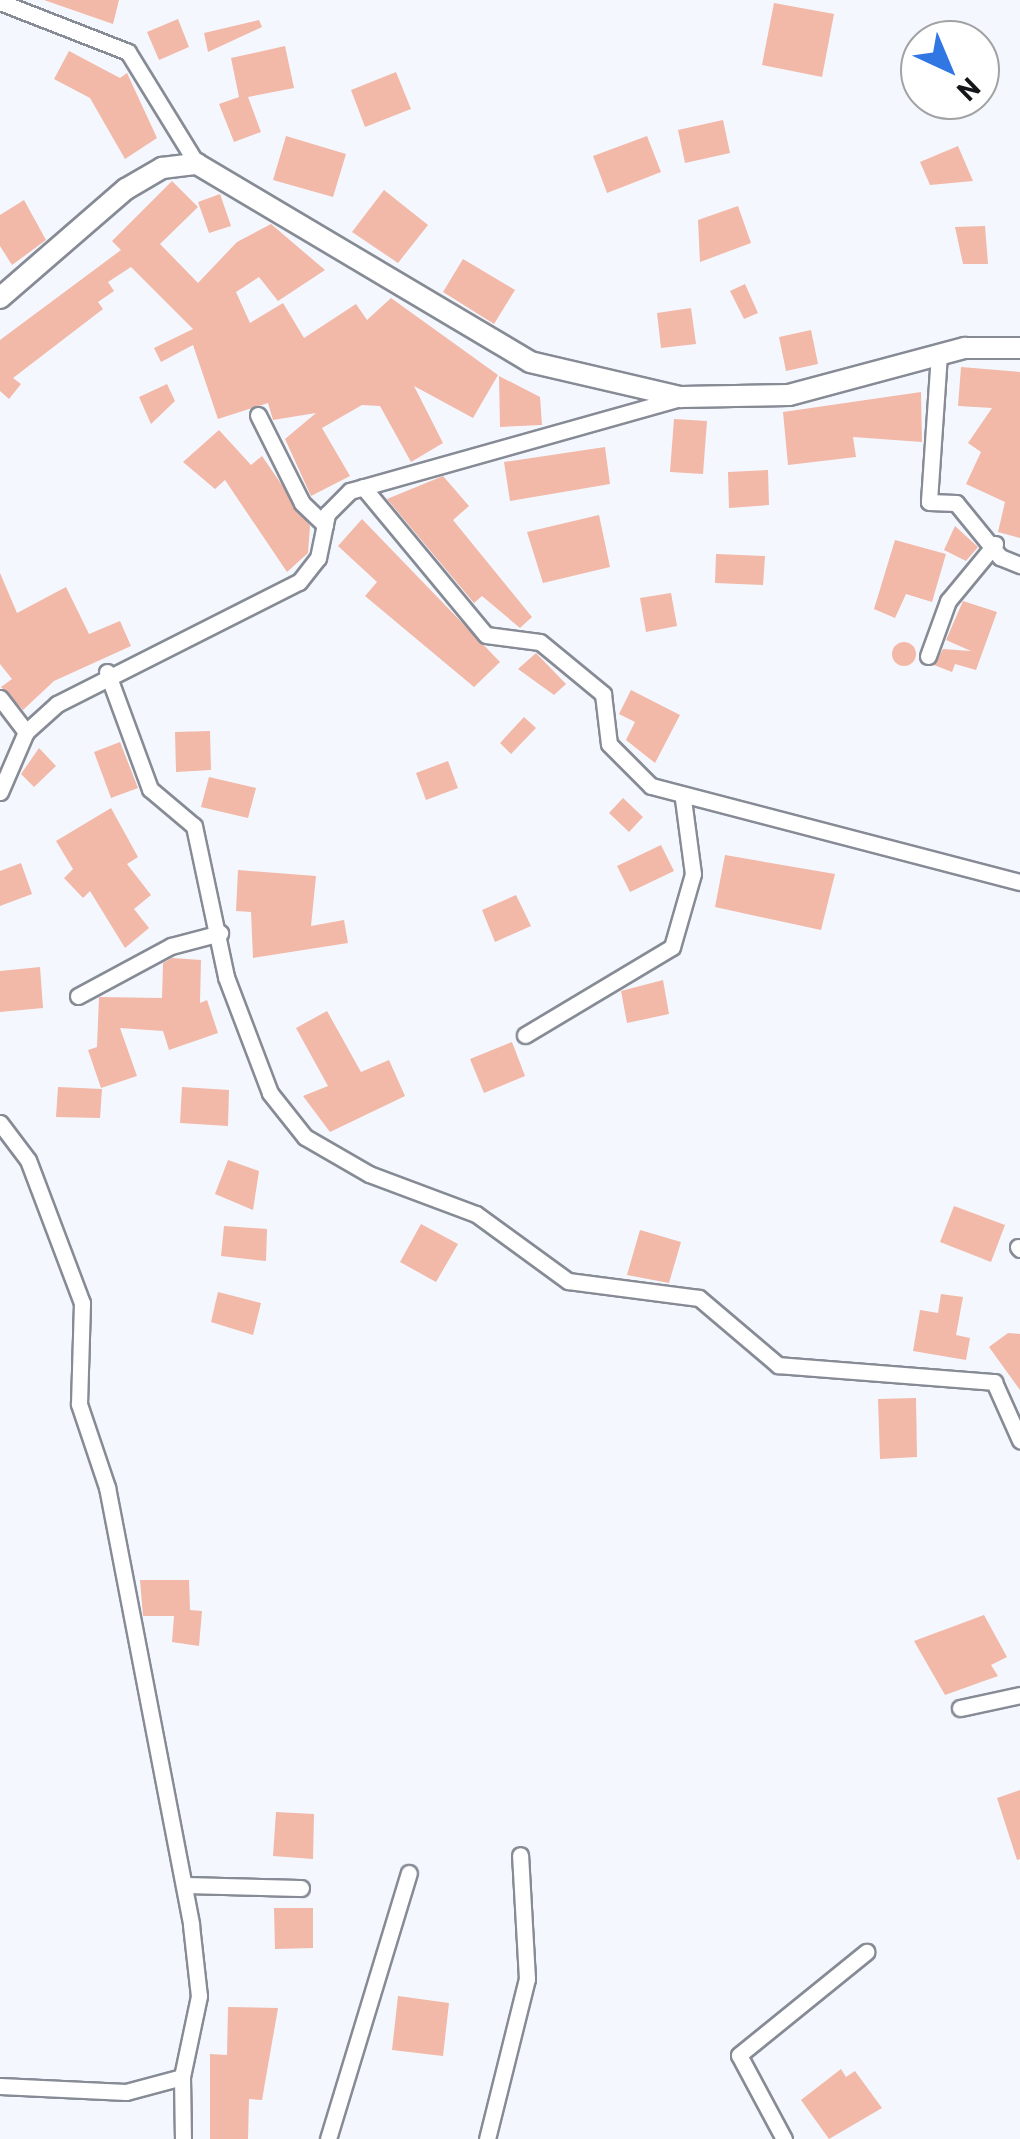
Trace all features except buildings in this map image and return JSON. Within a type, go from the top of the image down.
[{"type":"street","points":[[0,2],[128,52],[197,164],[530,362],[682,397],[789,395],[939,354],[1020,348]]},
{"type":"street","points":[[0,298],[126,189],[162,168],[197,164]]},
{"type":"street","points":[[939,354],[929,502],[956,503],[1020,565]]},
{"type":"street","points":[[0,792],[3,774],[26,732],[107,672],[244,618],[299,582],[325,525],[363,487],[682,397]]},
{"type":"street","points":[[258,415],[302,503],[325,525]]},
{"type":"street","points":[[363,487],[455,606],[486,635],[540,642],[603,694],[619,763],[683,799],[1020,882]]},
{"type":"street","points":[[928,656],[948,601],[995,544]]},
{"type":"street","points":[[107,672],[150,789],[194,826],[220,933],[270,1093],[304,1137],[369,1174],[476,1214],[568,1281],[699,1298],[778,1364],[994,1382],[1020,1440]]},
{"type":"street","points":[[0,698],[26,732]]},
{"type":"street","points":[[526,1035],[672,947],[694,874],[683,799]]},
{"type":"street","points":[[78,996],[171,946],[220,933]]},
{"type":"street","points":[[1,1128],[28,1160],[82,1303],[79,1404],[106,1487],[184,1886],[199,1996],[182,2077],[184,2139]]},
{"type":"street","points":[[960,1708],[1020,1695]]},
{"type":"street","points":[[487,2139],[527,1978],[520,1855]]},
{"type":"street","points":[[328,2139],[409,1873]]},
{"type":"street","points":[[184,1886],[301,1888]]},
{"type":"street","points":[[784,2139],[739,2055],[866,1952]]},
{"type":"street","points":[[0,2086],[126,2092],[182,2077]]}]
